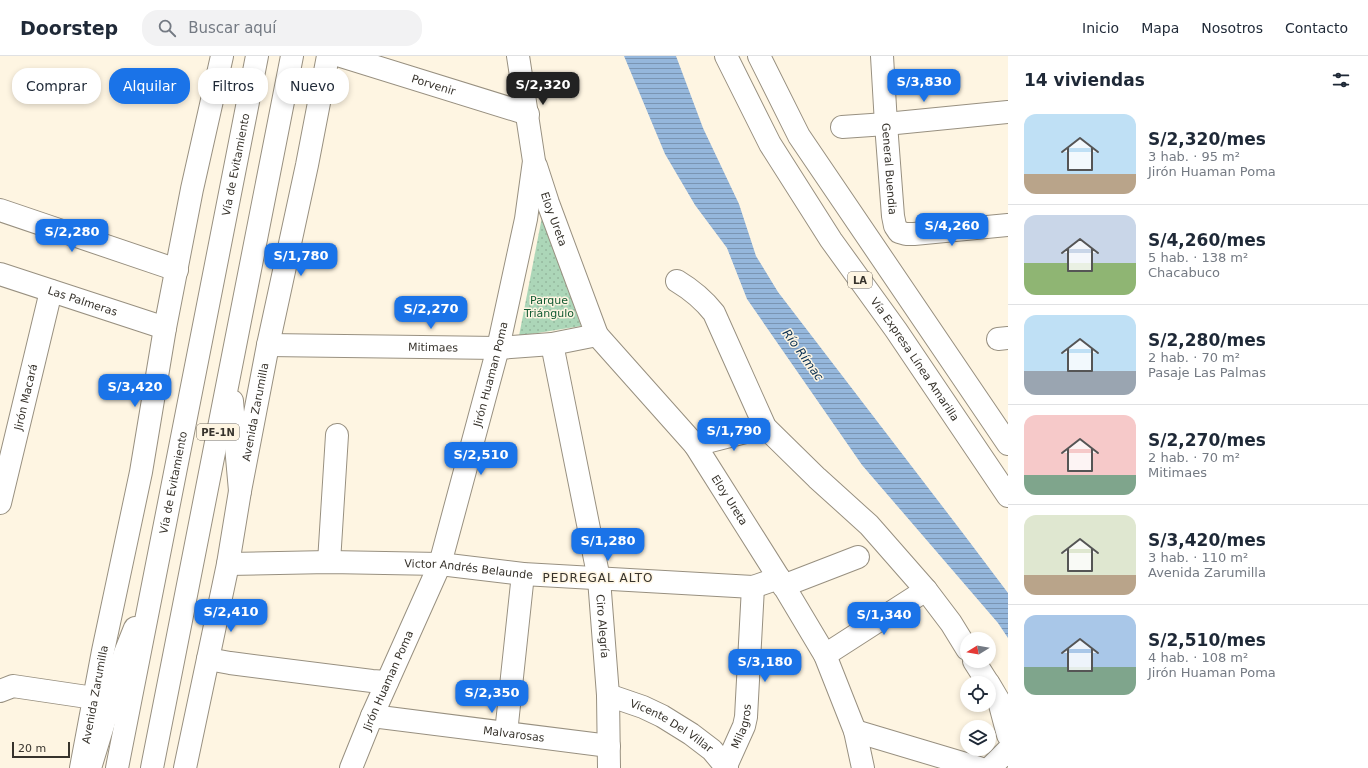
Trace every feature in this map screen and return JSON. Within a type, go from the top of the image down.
[{"type":"main road","name":"Avenida Zarumilla","points":[[82,768],[103,651],[141,472],[165,328],[192,189],[222,56]]},
{"type":"main road","name":"Vía de Evitamiento","points":[[117,768],[258,56]]},
{"type":"main road","name":"PE-1N","points":[[152,768],[292,56]]},
{"type":"main road","name":"Avenida Zarumilla","points":[[185,768],[228,564],[240,491],[268,345],[307,165],[328,56]]},
{"type":"main road","name":"Porvenir","points":[[340,56],[528,114]]},
{"type":"main road","name":"Jirón Huaman Poma","points":[[350,768],[440,564],[498,348],[526,219],[534,161],[518,56]]},
{"type":"main road","name":"Vía Expresa Línea Amarilla","points":[[726,56],[770,144],[831,240],[896,330],[1008,496]]},
{"type":"main road","points":[[759,56],[799,136],[1008,444]]},
{"type":"main road","name":"General Buendia","points":[[882,56],[895,226],[899,232],[914,234],[1008,225]]},
{"type":"main road","points":[[842,127],[1008,112]]},
{"type":"main road","name":"Eloy Ureta","points":[[534,161],[597,335],[695,445],[781,582],[825,654],[855,731],[863,768]]},
{"type":"main road","points":[[0,210],[177,270]]},
{"type":"main road","name":"Las Palmeras","points":[[0,274],[165,328]]},
{"type":"main road","points":[[677,281],[692,290],[704,300],[714,313],[765,427],[817,478],[869,525],[926,590],[960,638]]},
{"type":"main road","name":"Jirón Macará","points":[[0,503],[51,291]]},
{"type":"main road","name":"Mitimaes","points":[[268,345],[498,348],[552,344],[597,335]]},
{"type":"main road","name":"Ciro Alegría","points":[[552,344],[599,578],[608,695],[611,761]]},
{"type":"main road","points":[[230,375],[240,491]]},
{"type":"main road","points":[[695,445],[765,427]]},
{"type":"main road","points":[[329,562],[337,435]]},
{"type":"main road","name":"Victor Andrés Belaunde","points":[[228,564],[329,562],[440,564],[523,574],[753,587],[781,582],[858,557]]},
{"type":"main road","points":[[506,733],[523,574]]},
{"type":"main road","points":[[90,768],[125,653],[155,581]]},
{"type":"main road","name":"Milagros","points":[[727,767],[744,726],[746,717],[753,587]]},
{"type":"main road","points":[[825,654],[926,590]]},
{"type":"main road","points":[[208,659],[387,682]]},
{"type":"main road","points":[[0,691],[13,686],[94,698]]},
{"type":"main road","name":"Vicente Del Villar","points":[[608,695],[643,707],[662,716],[691,734],[712,750],[727,767]]},
{"type":"main road","points":[[996,696],[999,701],[1008,735]]},
{"type":"main road","name":"Malvarosas","points":[[372,716],[506,733],[611,761]]},
{"type":"main road","points":[[855,731],[979,768]]},
{"type":"main road","points":[[990,768],[1008,750]]},
{"type":"green space","name":"Parque Triángulo","points":[[542,217],[581,326],[519,336]]},
{"type":"water","name":"Río Rímac","points":[[624,56],[676,56],[703,128],[739,204],[756,256],[778,292],[1008,593],[1008,638],[998,623],[862,465],[747,299],[727,248],[695,205],[665,154]]},
{"type":"district","name":"PEDREGAL ALTO","points":[[598,578]]}]
